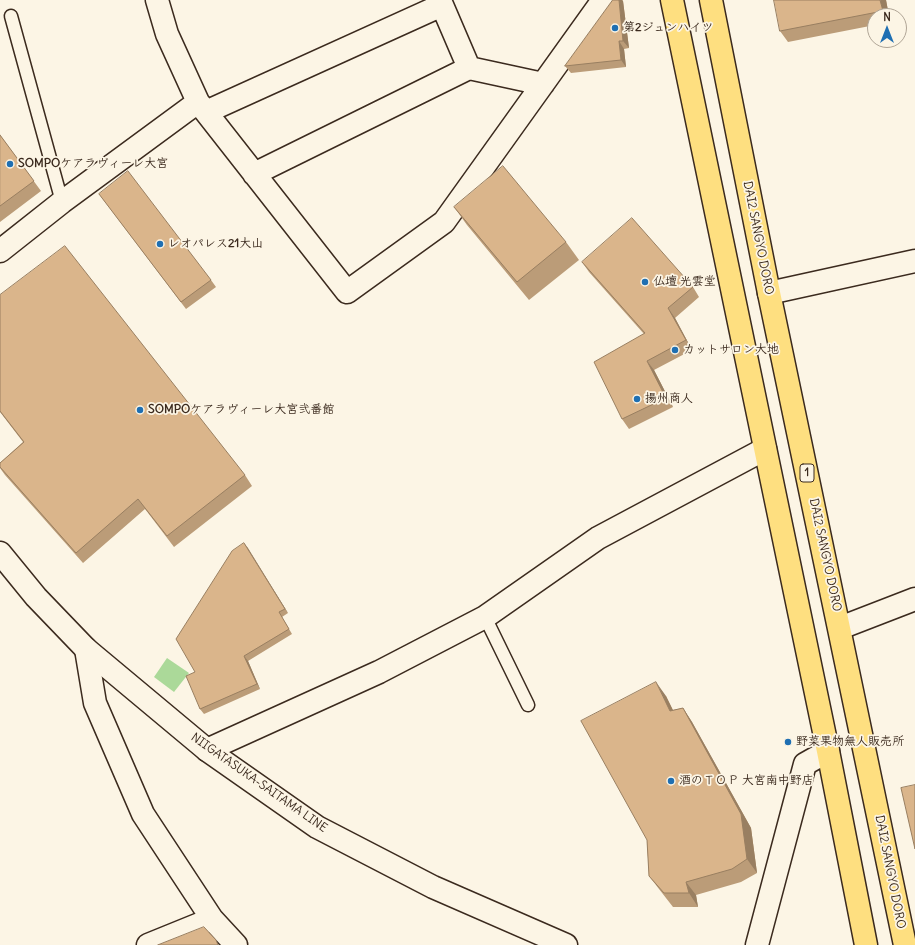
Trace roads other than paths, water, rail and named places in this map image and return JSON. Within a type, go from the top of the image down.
[{"type":"main road","points":[[672,0],[828,751],[866,945]]},
{"type":"main road","name":"DAI2 SANGYO DORO","points":[[711,0],[769,293],[905,945]]},
{"type":"street","points":[[157,0],[167,34],[202,107],[347,292],[444,222],[603,0]]},
{"type":"street","points":[[0,251],[62,202],[202,107],[442,5],[469,68]]},
{"type":"street","points":[[254,174],[469,68],[543,84]]},
{"type":"street","points":[[769,293],[915,261]]},
{"type":"street","points":[[207,750],[379,672],[485,617],[598,538],[765,449]]},
{"type":"street","name":"NIIGATASUKA-SAITAMA LINE","points":[[0,552],[36,597],[86,649],[207,750],[317,827],[433,887],[566,945]]},
{"type":"street","points":[[840,628],[915,600]]},
{"type":"street","points":[[86,649],[95,703],[143,814],[212,919],[236,945]]},
{"type":"street","points":[[757,945],[805,764],[828,751]]},
{"type":"street","points":[[148,945],[212,919]]},
{"type":"lane","points":[[10,16],[62,202]]},
{"type":"lane","points":[[485,617],[528,704]]},
{"type":"place","name":"第2ジュンハイツ","points":[[615,28]]},
{"type":"place","name":"SOMPOケアラヴィーレ大宮","points":[[10,164]]},
{"type":"place","name":"レオパレス21大山","points":[[160,244]]},
{"type":"place","name":"仏壇 光雲堂","points":[[645,282]]},
{"type":"place","name":"カットサロン大地","points":[[675,350]]},
{"type":"place","name":"揚州商人","points":[[637,399]]},
{"type":"place","name":"SOMPOケアラヴィーレ大宮弐番館","points":[[140,410]]},
{"type":"place","name":"野菜果物無人販売所","points":[[788,742]]},
{"type":"place","name":"酒のＴＯＰ 大宮南中野店","points":[[671,781]]}]
